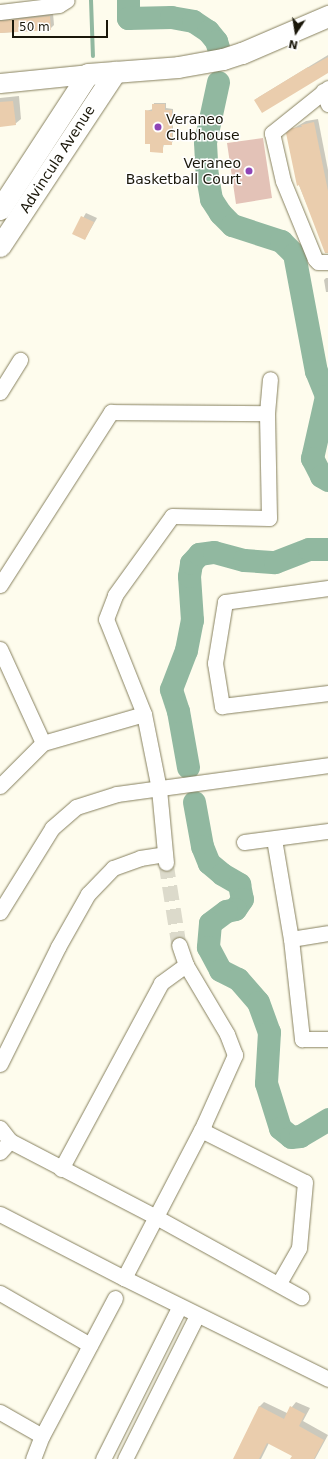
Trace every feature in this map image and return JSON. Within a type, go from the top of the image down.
[{"type":"main road","points":[[88,74],[178,67],[223,60],[328,16]]},
{"type":"main road","name":"Advincula Avenue","points":[[0,246],[115,72]]},
{"type":"main road","name":"Advincula Avenue","points":[[0,209],[88,74]]},
{"type":"street","points":[[0,12],[59,6],[67,0]]},
{"type":"street","points":[[0,83],[88,74]]},
{"type":"street","points":[[323,262],[315,259],[283,181],[272,133],[326,94]]},
{"type":"street","points":[[0,392],[20,360]]},
{"type":"street","points":[[0,1064],[58,947],[88,894],[113,868],[140,858],[166,858],[159,789],[144,714],[106,619],[115,595],[172,516],[269,518],[267,413],[270,379]]},
{"type":"street","points":[[0,586],[112,412],[267,413]]},
{"type":"street","points":[[328,588],[225,602],[215,663],[222,706],[328,693]]},
{"type":"street","points":[[0,649],[43,743]]},
{"type":"street","points":[[0,786],[43,743],[144,714]]},
{"type":"street","points":[[0,912],[52,828],[76,807],[118,794],[328,765]]},
{"type":"street","points":[[244,842],[328,831]]},
{"type":"street","points":[[274,839],[291,939],[302,1039],[328,1039]]},
{"type":"street","points":[[291,939],[328,933]]},
{"type":"street","points":[[124,1278],[201,1130],[235,1055],[227,1034],[186,965],[179,945]]},
{"type":"street","points":[[61,1169],[161,983],[186,965]]},
{"type":"street","points":[[0,1128],[5,1147],[61,1169],[156,1217],[302,1297]]},
{"type":"street","points":[[201,1130],[305,1182],[299,1248],[279,1284]]},
{"type":"street","points":[[0,1214],[197,1315],[328,1379]]},
{"type":"street","points":[[0,1293],[90,1345]]},
{"type":"street","points":[[33,1459],[42,1436],[115,1298]]},
{"type":"street","points":[[103,1459],[180,1306]]},
{"type":"street","points":[[125,1459],[197,1315]]},
{"type":"street","points":[[0,1412],[42,1436]]},
{"type":"shaded area","name":"Veraneo Basketball Court","points":[[263,138],[272,198],[236,204],[227,143]]},
{"type":"building","points":[[50,16],[51,30],[0,33],[0,21]]},
{"type":"building","points":[[328,57],[328,73],[262,113],[254,100],[308,67]]},
{"type":"building","points":[[13,101],[16,125],[0,127],[0,102]]},
{"type":"building","name":"Veraneo Clubhouse","points":[[152,104],[165,104],[165,110],[172,110],[172,145],[163,145],[163,153],[150,152],[150,144],[145,144],[145,110],[152,111]]},
{"type":"building","points":[[314,122],[328,191],[328,253],[325,253],[299,185],[297,186],[286,133],[292,128],[302,127],[301,125]]},
{"type":"building","points":[[81,216],[94,222],[85,240],[72,234]]},
{"type":"building","points":[[259,1406],[284,1419],[290,1406],[305,1414],[299,1426],[324,1440],[314,1459],[290,1459],[292,1456],[267,1443],[259,1459],[233,1459]]},
{"type":"waterway","points":[[91,0],[93,56]]},
{"type":"waterway","points":[[128,0],[128,18],[171,17],[193,21],[208,31],[216,41],[221,56]]},
{"type":"waterway","points":[[218,82],[205,142],[207,176],[211,199],[220,213],[232,225],[281,241],[294,254],[316,371],[326,396],[312,458],[321,476],[328,480]]},
{"type":"waterway","points":[[188,767],[178,711],[171,689],[186,650],[192,620],[189,576],[191,563],[199,554],[214,552],[244,560],[275,562],[309,549],[328,549]]},
{"type":"waterway","points":[[194,802],[202,846],[209,863],[222,874],[239,884],[242,899],[235,909],[226,911],[210,923],[208,947],[220,970],[238,979],[258,1002],[269,1032],[266,1083],[280,1128],[291,1137],[300,1136],[328,1119]]},
{"type":"tunnel","points":[[166,863],[179,945]]},
{"type":"place","name":"Veraneo Clubhouse","points":[[158,127]]},
{"type":"place","name":"Veraneo Basketball Court","points":[[249,171]]}]
